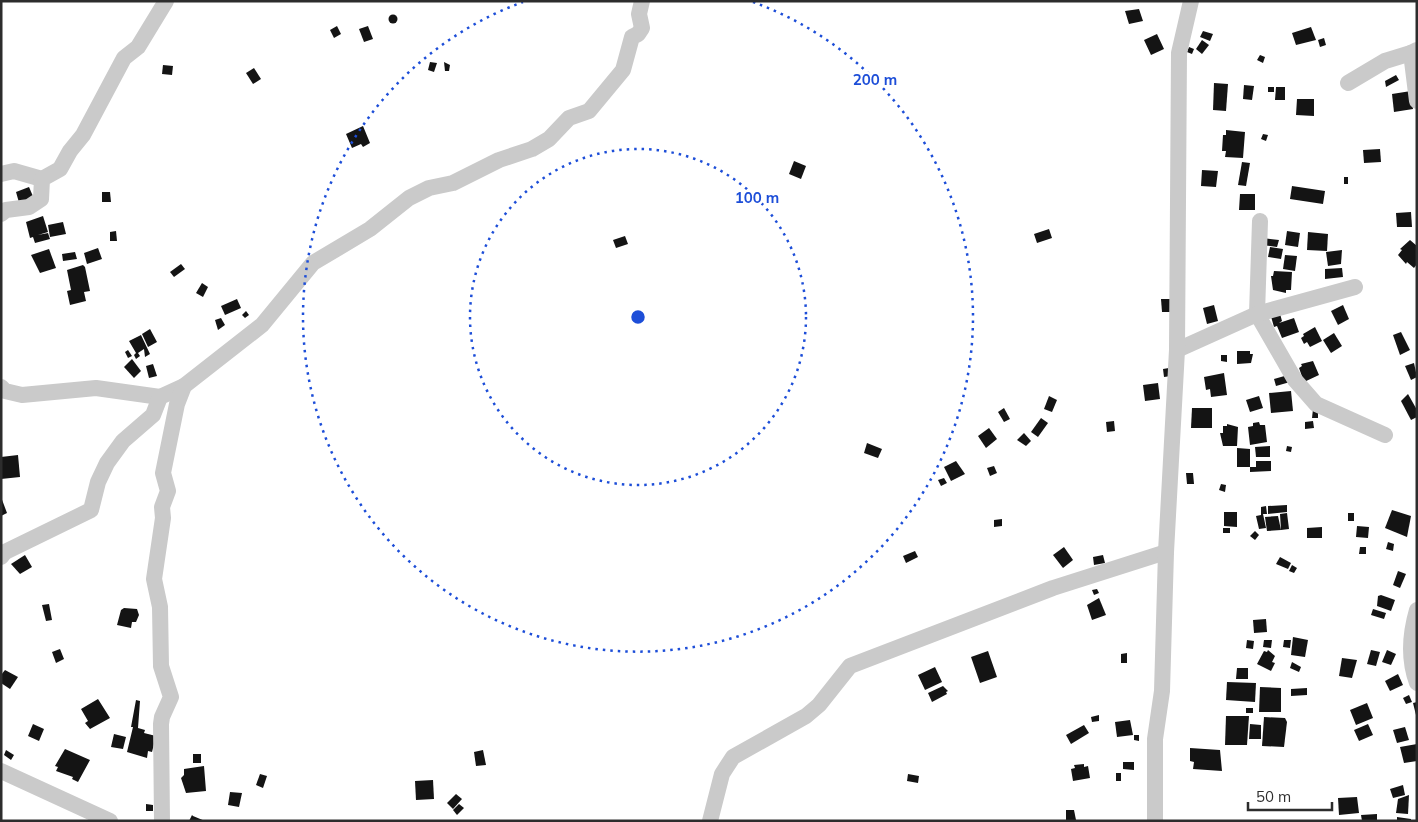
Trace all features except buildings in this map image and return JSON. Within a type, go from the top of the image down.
[{"type":"street","points":[[1,174],[14,171],[42,179],[52,176],[60,169],[70,151],[83,135],[124,58],[138,46],[166,1]]},
{"type":"street","points":[[1,387],[5,391],[22,394],[96,388],[160,397],[184,386],[262,325],[313,263],[370,229],[409,198],[430,188],[460,180],[500,160],[532,149],[549,139],[569,118],[589,111],[623,70],[632,37],[638,34],[642,28],[639,14],[642,1]]},
{"type":"street","points":[[1155,821],[1156,739],[1162,691],[1166,552],[1178,350],[1179,53],[1191,1]]},
{"type":"street","points":[[1348,83],[1386,61],[1414,52],[1417,102]]},
{"type":"street","points":[[1,214],[6,210],[30,207],[40,198],[42,179]]},
{"type":"street","points":[[1260,221],[1257,314],[1295,380],[1316,404],[1385,435]]},
{"type":"street","points":[[1178,350],[1257,314],[1355,286]]},
{"type":"street","points":[[162,821],[161,724],[171,697],[162,666],[160,607],[154,579],[163,518],[162,507],[168,491],[163,473],[177,404],[184,386]]},
{"type":"street","points":[[1,557],[5,552],[91,510],[107,463],[123,441],[153,416],[160,397]]},
{"type":"street","points":[[710,821],[722,774],[733,757],[806,716],[819,705],[850,666],[1053,588],[1166,552]]},
{"type":"street","points":[[1417,610],[1411,629],[1410,645],[1417,682]]},
{"type":"street","points":[[1,771],[110,821]]}]
